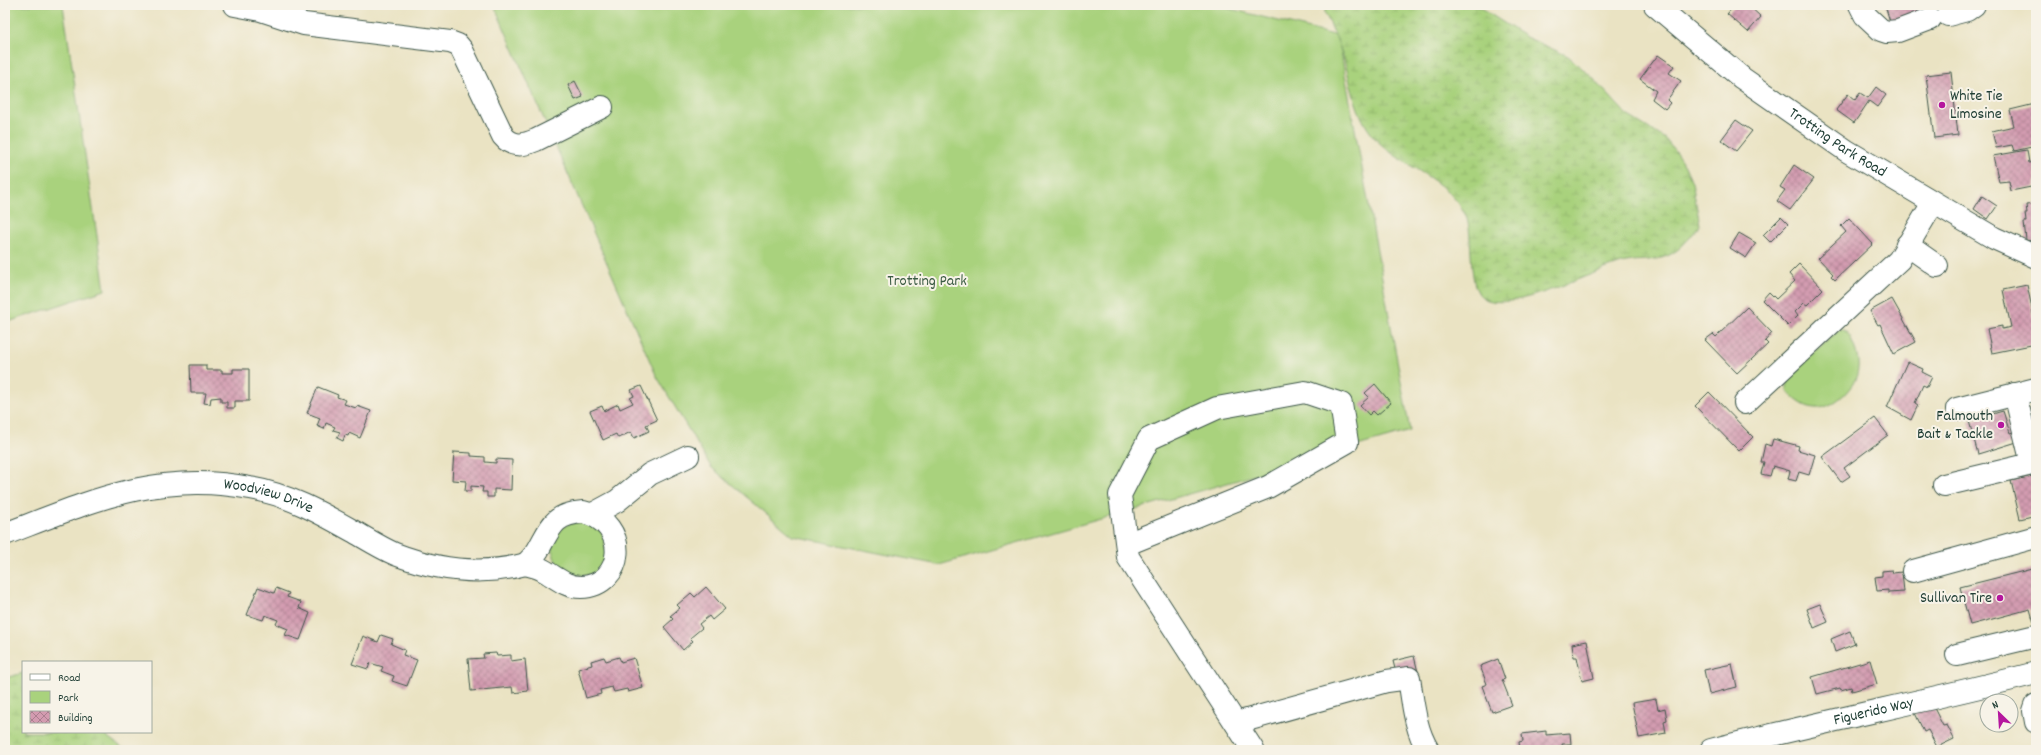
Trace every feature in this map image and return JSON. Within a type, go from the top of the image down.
[{"type":"street","points":[[235,5],[261,10],[304,24],[450,42],[458,45],[462,50],[504,136],[508,142],[517,145],[526,144],[536,140],[602,107]]},
{"type":"street","name":"Trotting Park Road","points":[[1654,5],[1742,78],[1847,151],[1994,238],[2036,257]]},
{"type":"street","points":[[1860,5],[1865,15],[1881,30],[1887,32],[1967,10],[1974,5]]},
{"type":"street","points":[[1745,403],[1899,260],[1933,203]]},
{"type":"street","points":[[1907,245],[1937,266]]},
{"type":"street","points":[[1957,409],[2036,389]]},
{"type":"street","points":[[1126,544],[1268,487],[1347,442],[1342,404],[1305,392],[1217,408],[1149,439],[1120,495],[1126,544],[1128,557],[1253,750]]},
{"type":"street","points":[[1944,485],[2034,464],[2015,394]]},
{"type":"street","points":[[593,514],[616,501],[650,474],[688,456]]},
{"type":"street","name":"Woodview Drive","points":[[5,534],[106,496],[160,484],[205,483],[250,488],[271,493],[320,514],[395,554],[422,562],[467,571],[499,570],[526,564]]},
{"type":"street","points":[[573,512],[593,514],[609,526],[617,545],[614,565],[601,580],[587,586],[572,586],[562,583],[542,569],[526,564],[537,551],[547,530],[554,522],[573,512]]},
{"type":"street","points":[[1914,570],[2036,537]]},
{"type":"street","points":[[1957,655],[2036,636]]},
{"type":"street","name":"Figuerido Way","points":[[1711,750],[1805,726],[1966,691],[2036,673]]},
{"type":"street","points":[[1236,723],[1387,681],[1409,678],[1415,718],[1422,740],[1428,750]]},
{"type":"street","points":[[2036,705],[2034,711],[2036,722]]},
{"type":"green space","points":[[5,5],[63,5],[105,290],[5,323]]},
{"type":"green space","name":"Trotting Park","points":[[494,5],[1215,5],[1338,36],[1410,431],[939,565],[793,536],[711,467],[656,375]]},
{"type":"green space","points":[[1325,5],[1476,5],[1526,37],[1568,56],[1591,76],[1627,115],[1665,139],[1675,151],[1685,166],[1692,182],[1700,225],[1688,240],[1680,247],[1673,253],[1662,258],[1626,262],[1552,289],[1511,301],[1494,301],[1482,297],[1477,291],[1474,283],[1470,236],[1466,216],[1448,191],[1384,147],[1367,128],[1352,92],[1341,50],[1325,13]]},
{"type":"green space","points":[[1840,329],[1847,332],[1850,336],[1857,355],[1858,366],[1855,380],[1847,392],[1828,406],[1815,408],[1807,406],[1796,399],[1787,390],[1787,385],[1791,374]]},
{"type":"green space","points":[[586,522],[602,531],[607,558],[595,574],[576,576],[566,573],[559,567],[553,549],[554,540],[559,531],[568,524]]},
{"type":"green space","points":[[22,673],[22,733],[101,733],[126,750],[5,750],[5,678]]},
{"type":"building","points":[[1735,5],[1748,5],[1761,17],[1748,32],[1727,14]]},
{"type":"building","points":[[1885,5],[1955,5],[1929,15],[1891,25]]},
{"type":"building","points":[[1658,55],[1674,66],[1669,73],[1681,81],[1667,100],[1670,103],[1665,109],[1652,99],[1656,91],[1640,79]]},
{"type":"building","name":"White Tie Limosine","points":[[1951,72],[1958,135],[1934,138],[1926,75]]},
{"type":"building","points":[[575,81],[583,97],[575,100],[568,85]]},
{"type":"building","points":[[1876,87],[1886,95],[1877,107],[1869,101],[1854,123],[1836,110],[1848,94],[1855,100],[1860,93],[1868,98]]},
{"type":"building","points":[[2035,104],[2036,146],[2014,151],[2012,145],[1996,148],[1992,131],[2014,126],[2010,110]]},
{"type":"building","points":[[1736,120],[1752,131],[1736,151],[1721,140]]},
{"type":"building","points":[[2027,150],[2029,163],[2036,162],[2036,186],[2011,191],[2009,181],[1999,182],[1993,156]]},
{"type":"building","points":[[1794,165],[1814,179],[1790,210],[1777,201],[1785,190],[1780,187]]},
{"type":"building","points":[[1982,196],[1997,206],[1988,219],[1974,209]]},
{"type":"building","points":[[2036,204],[2036,242],[2026,240],[2024,222],[2026,222],[2026,205]]},
{"type":"building","points":[[1781,217],[1788,224],[1770,242],[1763,235]]},
{"type":"building","points":[[1849,218],[1873,244],[1835,280],[1831,276],[1833,274],[1818,258],[1846,232],[1841,226]]},
{"type":"building","points":[[1739,233],[1756,243],[1746,258],[1730,248]]},
{"type":"building","points":[[1799,264],[1823,289],[1807,305],[1804,303],[1795,312],[1798,316],[1788,326],[1762,300],[1769,292],[1776,299],[1795,281],[1789,274]]},
{"type":"building","points":[[2027,285],[2036,327],[2036,344],[1992,353],[1987,329],[2002,326],[2002,329],[2011,327],[2003,290]]},
{"type":"building","points":[[1892,299],[1916,342],[1894,354],[1880,324],[1878,325],[1870,311]]},
{"type":"building","points":[[1747,307],[1772,333],[1765,341],[1768,344],[1737,373],[1705,340],[1713,334],[1716,337]]},
{"type":"building","points":[[1907,362],[1923,369],[1922,372],[1932,377],[1927,387],[1923,385],[1915,403],[1918,405],[1911,420],[1887,407]]},
{"type":"building","points":[[190,365],[206,365],[206,370],[222,370],[222,373],[233,373],[233,369],[249,369],[249,401],[235,401],[235,408],[227,408],[227,402],[221,402],[221,397],[211,398],[210,404],[204,403],[206,393],[191,393]]},
{"type":"building","points":[[1375,384],[1391,403],[1377,415],[1373,411],[1369,415],[1360,405],[1369,397],[1365,393]]},
{"type":"building","points":[[641,386],[657,420],[646,425],[649,431],[634,438],[631,432],[618,438],[616,434],[603,440],[590,411],[602,406],[604,411],[618,404],[620,409],[633,403],[630,398],[634,396],[631,390]]},
{"type":"building","points":[[318,387],[346,400],[344,404],[356,408],[357,406],[371,411],[360,438],[349,433],[348,436],[345,435],[343,441],[337,438],[340,432],[333,430],[335,427],[326,423],[324,429],[317,426],[320,418],[307,413]]},
{"type":"building","points":[[1709,392],[1753,437],[1739,451],[1695,406]]},
{"type":"building","points":[[2003,411],[2010,433],[2014,432],[2017,442],[1978,454],[1969,421]]},
{"type":"building","points":[[1875,418],[1888,435],[1844,468],[1850,476],[1841,482],[1822,457]]},
{"type":"building","points":[[1773,439],[1799,446],[1798,450],[1815,455],[1809,475],[1799,472],[1796,481],[1788,479],[1790,471],[1773,466],[1770,476],[1761,474],[1764,462],[1761,462],[1765,444],[1771,446]]},
{"type":"building","points":[[454,452],[471,453],[471,456],[485,457],[485,462],[496,463],[496,459],[512,460],[511,490],[494,489],[494,497],[487,497],[487,492],[482,492],[483,487],[471,486],[471,491],[465,491],[466,481],[452,480]]},
{"type":"building","points":[[2036,475],[2036,515],[2020,519],[2011,481]]},
{"type":"building","name":"Sullivan Tire","points":[[2036,568],[2036,623],[2034,623],[2030,609],[1970,625],[1960,587]]},
{"type":"building","points":[[1892,570],[1893,573],[1902,572],[1904,592],[1888,593],[1888,590],[1877,591],[1875,577],[1882,576],[1882,571]]},
{"type":"building","points":[[258,587],[274,593],[276,588],[289,593],[287,597],[301,602],[299,608],[310,613],[300,640],[285,635],[288,629],[276,624],[278,620],[265,615],[263,620],[247,615]]},
{"type":"building","points":[[706,587],[725,609],[712,620],[709,616],[699,624],[702,628],[690,638],[693,641],[683,650],[664,627],[673,619],[670,616],[680,608],[677,605],[691,593],[695,597]]},
{"type":"building","points":[[1820,604],[1828,622],[1814,628],[1807,609]]},
{"type":"building","points":[[1850,631],[1855,644],[1835,652],[1831,639]]},
{"type":"building","points":[[381,635],[393,639],[391,644],[405,650],[403,655],[417,660],[407,686],[392,681],[394,676],[381,671],[383,667],[370,663],[368,669],[352,664],[363,636],[378,642]]},
{"type":"building","points":[[1587,641],[1594,678],[1582,681],[1577,657],[1574,657],[1572,644]]},
{"type":"building","points":[[496,653],[497,656],[511,655],[511,661],[525,659],[528,691],[513,693],[512,687],[471,691],[468,659],[484,658],[483,654]]},
{"type":"building","points":[[1414,656],[1418,672],[1397,677],[1393,661]]},
{"type":"building","points":[[604,657],[606,661],[619,657],[621,662],[634,658],[643,688],[628,692],[627,689],[614,692],[612,687],[600,690],[601,694],[586,698],[578,669],[592,665],[591,661]]},
{"type":"building","points":[[1498,659],[1505,679],[1502,680],[1512,705],[1492,712],[1482,686],[1487,684],[1480,666]]},
{"type":"building","points":[[1870,660],[1877,684],[1852,691],[1851,687],[1841,690],[1840,688],[1817,694],[1812,677]]},
{"type":"building","points":[[1732,664],[1737,687],[1709,694],[1704,670]]},
{"type":"building","points":[[1656,699],[1658,710],[1665,708],[1667,720],[1664,721],[1666,733],[1639,738],[1632,703]]},
{"type":"building","points":[[1932,704],[1943,726],[1947,725],[1954,739],[1937,747],[1928,730],[1924,732],[1915,713]]},
{"type":"building","points":[[1546,731],[1546,735],[1570,733],[1571,744],[1562,744],[1563,750],[1520,750],[1519,742],[1523,741],[1522,734]]},
{"type":"place","name":"White Tie Limosine","points":[[1942,105]]},
{"type":"place","name":"Falmouth Bait & Tackle","points":[[2001,425]]},
{"type":"place","name":"Sullivan Tire","points":[[2000,598]]}]
